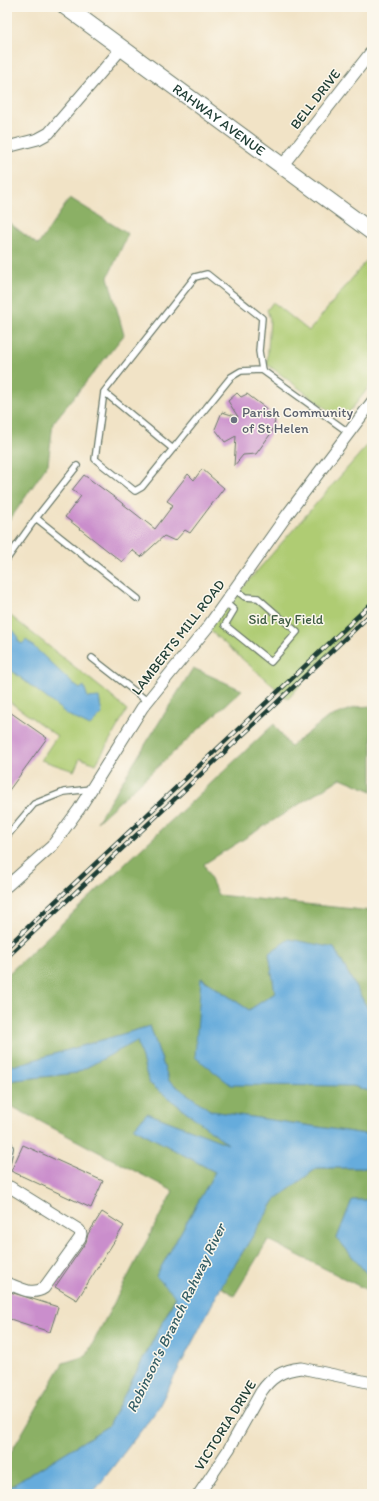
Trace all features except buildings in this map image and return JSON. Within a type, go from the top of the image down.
[{"type":"street","name":"RAHWAY AVENUE","points":[[66,7],[372,232]]},
{"type":"street","points":[[7,147],[38,139],[49,133],[122,48]]},
{"type":"street","name":"BELL DRIVE","points":[[282,166],[372,51]]},
{"type":"street","name":"LAMBERTS MILL ROAD","points":[[7,886],[52,846],[79,810],[91,788],[147,701],[206,628],[287,515],[372,402]]},
{"type":"street","points":[[7,1187],[10,1187],[79,1230],[81,1234],[80,1238],[44,1288],[40,1291],[34,1292],[7,1283]]},
{"type":"street","name":"VICTORIA DRIVE","points":[[199,1494],[229,1449],[261,1392],[274,1377],[291,1370],[301,1368],[372,1383]]},
{"type":"lane","points":[[262,370],[258,351],[262,318],[206,274],[195,277],[104,392],[95,459],[134,492],[142,488],[231,377],[241,371],[262,370],[348,432]]},
{"type":"lane","points":[[104,392],[173,449]]},
{"type":"lane","points":[[7,559],[36,518],[77,466]]},
{"type":"lane","points":[[36,518],[138,599]]},
{"type":"lane","points":[[225,602],[234,610],[225,625],[271,662],[297,632],[258,598],[245,597],[234,589]]},
{"type":"lane","points":[[92,658],[147,701]]},
{"type":"lane","points":[[7,836],[34,804],[64,792],[91,788]]},
{"type":"lane","points":[[7,1139],[10,1148],[7,1163]]},
{"type":"green space","points":[[70,198],[128,234],[108,277],[124,335],[53,423],[48,464],[7,524],[7,221],[38,245]]},
{"type":"green space","points":[[372,254],[372,383],[347,415],[336,416],[267,364],[270,319],[267,310],[273,302],[309,331]]},
{"type":"green space","name":"Sid Fay Field","points":[[372,440],[372,603],[288,699],[207,628]]},
{"type":"green space","points":[[7,613],[127,710],[96,764],[80,758],[74,771],[41,760],[57,736],[7,700]]},
{"type":"green space","points":[[193,668],[242,690],[97,822]]},
{"type":"green space","points":[[372,706],[372,791],[341,778],[204,864],[218,895],[372,911],[372,1008],[368,1009],[334,948],[269,953],[275,993],[249,1010],[202,978],[353,1086],[372,1092],[372,1135],[211,1111],[169,1081],[150,1026],[13,1066],[7,1061],[7,975],[274,724],[290,747],[327,718],[356,707]]},
{"type":"green space","points":[[137,1040],[149,1083],[230,1145],[147,1113],[134,1128],[215,1172],[156,1276],[176,1296],[108,1426],[7,1489],[7,1459],[63,1363],[86,1356],[173,1191],[7,1104],[7,1081],[76,1073]]},
{"type":"green space","points":[[317,1168],[372,1168],[372,1200],[352,1200],[337,1238],[372,1280],[372,1301],[365,1289],[268,1240],[234,1296],[221,1287],[275,1200]]},
{"type":"water","points":[[7,627],[15,632],[18,641],[22,644],[26,640],[73,684],[80,689],[84,686],[88,698],[99,697],[102,714],[90,726],[68,715],[7,667]]},
{"type":"water","points":[[289,939],[334,948],[368,1009],[372,1008],[372,1092],[353,1086],[231,1085],[195,1057],[201,978],[249,1010],[275,993],[269,953]]},
{"type":"water","name":"Robinson's Branch Rahway River","points":[[150,1026],[169,1081],[211,1111],[372,1135],[372,1168],[317,1168],[275,1200],[221,1287],[157,1410],[92,1494],[7,1494],[7,1489],[108,1426],[176,1297],[156,1276],[215,1172],[134,1128],[147,1113],[228,1144],[149,1083],[137,1041],[76,1073],[7,1081],[7,1061],[13,1066]]},
{"type":"water","points":[[352,1200],[372,1200],[372,1280],[337,1238]]},
{"type":"railway","points":[[7,947],[372,603]]},
{"type":"railway","points":[[7,957],[372,613]]},
{"type":"place","name":"Parish Community of St Helen","points":[[234,420]]}]
